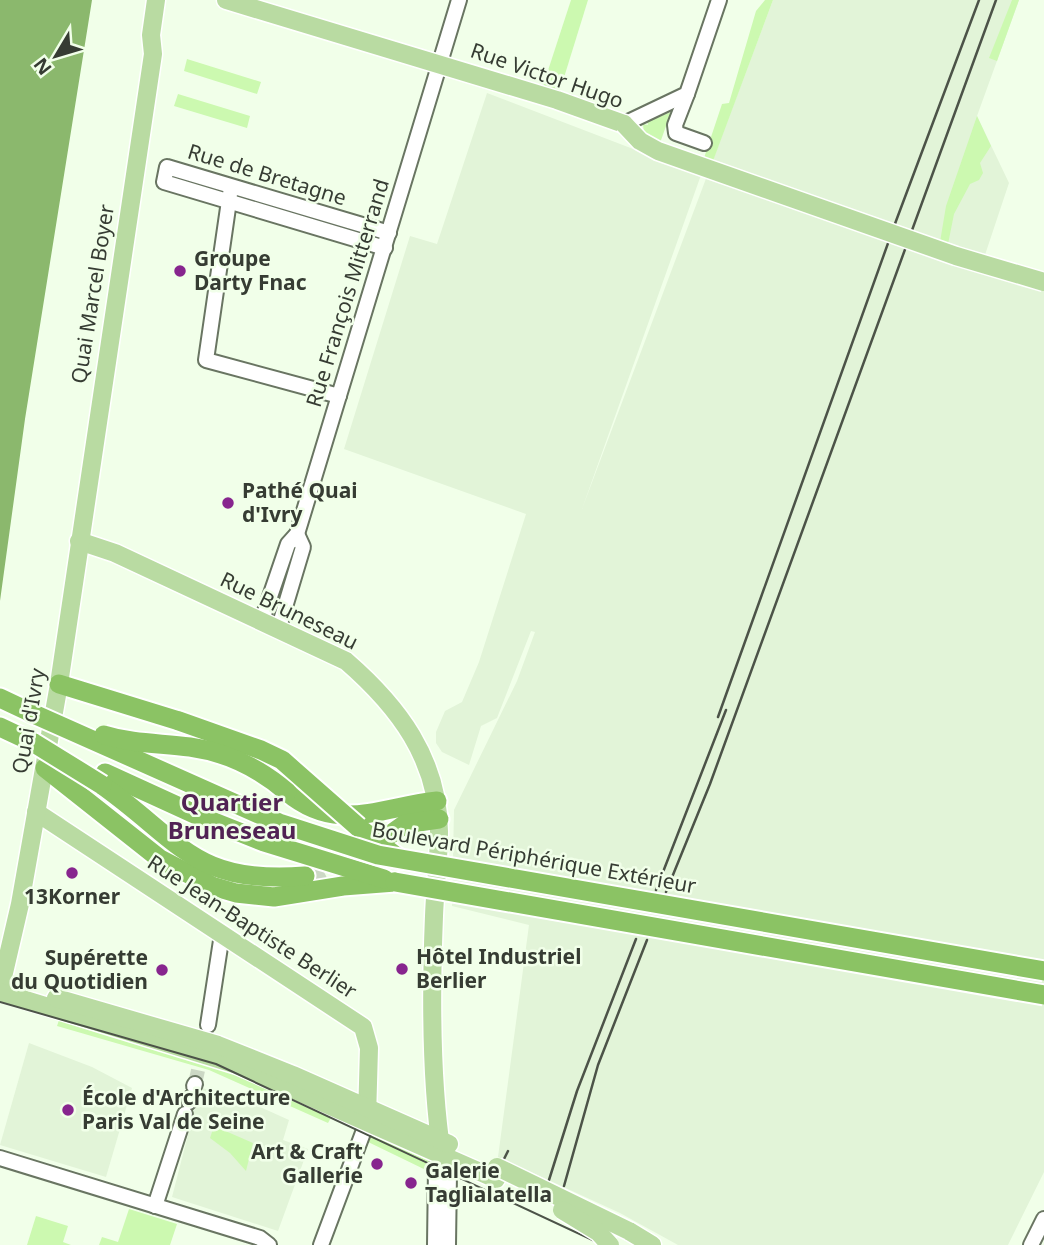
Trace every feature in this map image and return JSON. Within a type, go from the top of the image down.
[{"type":"highway","points":[[59,684],[179,721],[282,760],[358,827],[401,860]]},
{"type":"highway","name":"Boulevard Périphérique Extérieur","points":[[0,698],[279,823],[401,860],[1044,971]]},
{"type":"highway","points":[[36,715],[133,743],[191,747],[214,752],[255,768],[313,809],[341,817],[438,810]]},
{"type":"highway","points":[[0,727],[104,779],[264,842],[395,882],[1044,995]]},
{"type":"highway","points":[[45,768],[160,859],[212,886],[236,893],[274,897],[343,886],[395,882]]},
{"type":"highway","points":[[104,779],[185,853],[205,864],[248,876],[305,876]]},
{"type":"highway","points":[[391,834],[405,824],[438,810]]},
{"type":"main road","name":"Quai Marcel Boyer","points":[[79,541],[153,54],[151,35],[156,0]]},
{"type":"main road","name":"Quai Marcel Boyer","points":[[153,54],[158,45],[164,0]]},
{"type":"main road","name":"Rue Victor Hugo","points":[[226,0],[593,111],[624,124],[640,141],[658,151],[956,256],[1044,282]]},
{"type":"main road","name":"Rue Bruneseau","points":[[79,541],[99,546],[158,573],[273,617],[346,661],[373,685],[416,738],[438,810],[434,1015],[441,1147]]},
{"type":"main road","name":"Quai d'Ivry","points":[[0,991],[45,768],[79,541]]},
{"type":"main road","name":"Rue Jean-Baptiste Berlier","points":[[36,812],[363,1027],[369,1048],[368,1115]]},
{"type":"main road","points":[[0,991],[218,1045],[629,1231],[652,1245]]},
{"type":"main road","points":[[496,1173],[574,1216],[598,1232],[610,1245]]},
{"type":"street","name":"Rue François Mitterrand","points":[[273,617],[278,573],[288,544],[297,534],[459,0]]},
{"type":"street","points":[[704,143],[676,133],[675,125],[719,0]]},
{"type":"street","points":[[624,124],[687,94]]},
{"type":"street","points":[[230,194],[206,360],[339,396]]},
{"type":"street","name":"Rue de Bretagne","points":[[230,194],[389,233]]},
{"type":"street","name":"Rue de Bretagne","points":[[230,194],[384,248]]},
{"type":"street","name":"Rue François Mitterrand","points":[[273,617],[294,579],[303,547],[297,534]]},
{"type":"street","points":[[278,573],[294,579]]},
{"type":"street","points":[[208,1025],[222,934]]},
{"type":"street","points":[[155,1206],[191,1097]]},
{"type":"street","points":[[321,1245],[368,1115]]},
{"type":"street","points":[[436,1245],[436,1167],[441,1147]]},
{"type":"street","points":[[441,1147],[449,1173],[448,1245]]},
{"type":"street","points":[[0,1158],[260,1238],[269,1245]]},
{"type":"street","points":[[1031,1245],[1043,1224]]},
{"type":"shaded area","points":[[0,0],[92,0],[25,419],[0,601]]},
{"type":"shaded area","points":[[571,0],[588,0],[557,100],[540,95]]},
{"type":"shaded area","points":[[765,0],[773,0],[713,161],[704,158],[722,104],[729,103],[756,11]]},
{"type":"shaded area","points":[[773,0],[1019,0],[977,116],[1009,183],[980,270],[1044,290],[1044,1172],[1008,1245],[678,1245],[620,1213],[498,1157],[529,925],[452,906],[454,810],[517,681],[535,632],[531,631],[497,718],[481,726],[469,765],[442,752],[436,743],[436,732],[445,711],[462,702],[479,662],[526,514],[344,449],[410,236],[437,244],[487,93],[701,175],[582,509]]},
{"type":"shaded area","points":[[1012,0],[1019,0],[997,61],[989,58]]},
{"type":"shaded area","points":[[187,59],[261,82],[257,94],[184,71]]},
{"type":"shaded area","points":[[178,94],[250,116],[247,128],[174,106]]},
{"type":"shaded area","points":[[671,112],[660,143],[644,134],[643,124],[648,125],[647,122]]},
{"type":"shaded area","points":[[977,116],[991,146],[980,163],[983,173],[979,180],[970,184],[954,214],[948,244],[940,242],[946,206]]},
{"type":"shaded area","points":[[60,1017],[173,1049],[334,1112],[328,1123],[209,1070],[57,1026]]},
{"type":"shaded area","name":"École d'Architecture Paris Val de Seine","points":[[29,1043],[92,1067],[132,1088],[106,1177],[0,1145]]},
{"type":"shaded area","points":[[203,1088],[227,1098],[229,1093],[289,1120],[283,1140],[308,1149],[278,1231],[172,1197],[189,1131],[187,1129]]},
{"type":"shaded area","points":[[214,1126],[253,1143],[246,1171],[230,1153],[210,1138]]},
{"type":"shaded area","points":[[371,1134],[429,1161],[430,1172],[364,1140]]},
{"type":"shaded area","points":[[129,1209],[177,1224],[170,1245],[99,1245],[102,1237],[118,1242]]},
{"type":"shaded area","points":[[36,1216],[68,1226],[63,1242],[71,1245],[27,1245]]},
{"type":"tunnel","points":[[305,876],[319,872],[373,844]]},
{"type":"tunnel","points":[[195,1084],[208,1025]]},
{"type":"tram line","points":[[0,1002],[216,1064],[603,1245]]},
{"type":"railway","points":[[718,717],[896,221],[979,0]]},
{"type":"railway","points":[[666,892],[710,784],[996,0]]},
{"type":"railway","points":[[656,890],[726,710]]},
{"type":"railway","points":[[549,1180],[577,1091],[636,939]]},
{"type":"railway","points":[[564,1186],[598,1065],[647,940]]},
{"type":"railway","points":[[504,1159],[508,1151]]},
{"type":"place","name":"Groupe Darty Fnac","points":[[180,271]]},
{"type":"place","name":"Pathé Quai d'Ivry","points":[[228,503]]},
{"type":"place","name":"13Korner","points":[[72,873]]},
{"type":"place","name":"Hôtel Industriel Berlier","points":[[402,969]]},
{"type":"place","name":"Supérette du Quotidien","points":[[162,970]]},
{"type":"place","name":"École d'Architecture Paris Val de Seine","points":[[68,1110]]},
{"type":"place","name":"Art & Craft Gallerie","points":[[377,1164]]},
{"type":"place","name":"Galerie Taglialatella","points":[[411,1183]]},
{"type":"district","name":"Quartier Bruneseau","points":[[232,817]]}]
